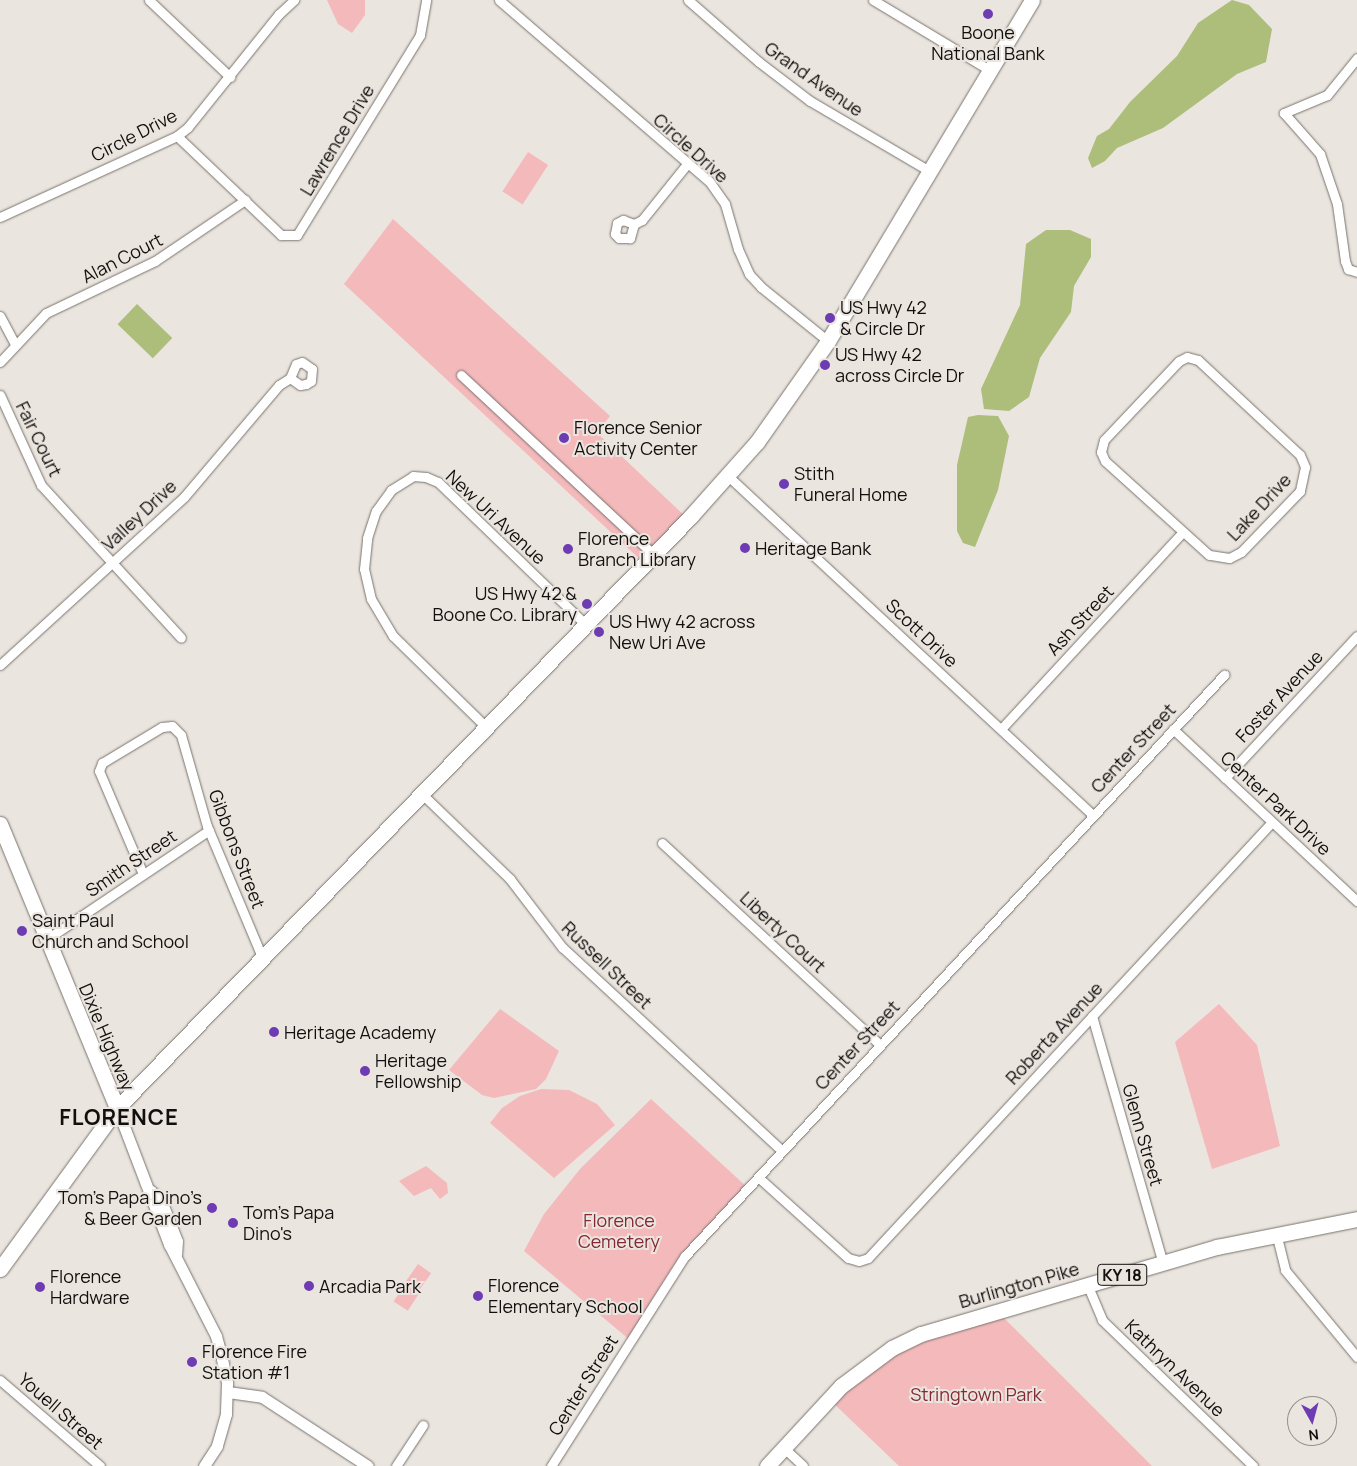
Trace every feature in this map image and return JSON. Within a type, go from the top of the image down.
[{"type":"main road","points":[[116,1108],[654,555],[728,476],[788,402],[828,341],[931,172],[1032,0]]},
{"type":"main road","name":"Dixie Highway","points":[[0,824],[116,1108],[0,1269]]},
{"type":"main road","name":"Burlington Pike","points":[[767,1466],[841,1386],[892,1348],[943,1327],[1087,1284],[1276,1233],[1357,1219]]},
{"type":"street","points":[[149,0],[230,77]]},
{"type":"street","name":"Circle Drive","points":[[0,217],[177,136],[200,116],[279,14],[294,0]]},
{"type":"street","name":"Lawrence Drive","points":[[245,200],[281,235],[292,237],[300,232],[420,35],[426,0]]},
{"type":"street","name":"Circle Drive","points":[[499,0],[709,181],[720,195],[750,274],[761,287],[828,341]]},
{"type":"street","name":"Grand Avenue","points":[[688,0],[759,62],[810,101],[931,172]]},
{"type":"street","points":[[874,0],[991,71]]},
{"type":"street","points":[[1357,58],[1327,95],[1284,113],[1320,154],[1337,204],[1345,261],[1348,269],[1357,272]]},
{"type":"street","points":[[177,136],[245,200]]},
{"type":"street","points":[[634,224],[642,220],[687,164]]},
{"type":"street","name":"Alan Court","points":[[15,344],[46,313],[155,262],[245,200]]},
{"type":"street","points":[[0,316],[15,344],[0,362]]},
{"type":"street","name":"Lake Drive","points":[[1187,358],[1198,360],[1300,455],[1306,473],[1300,491],[1235,556],[1222,558],[1209,556],[1183,532],[1105,461],[1101,452],[1104,440],[1178,361],[1187,358]]},
{"type":"street","points":[[461,375],[654,555]]},
{"type":"street","name":"Valley Drive","points":[[0,665],[184,497],[279,385],[290,378]]},
{"type":"street","name":"Fair Court","points":[[0,395],[41,485],[181,638]]},
{"type":"street","name":"New Uri Avenue","points":[[486,727],[393,636],[370,599],[364,569],[367,538],[376,511],[391,490],[413,476],[426,477],[438,482],[586,625]]},
{"type":"street","name":"Scott Drive","points":[[728,476],[1093,815]]},
{"type":"street","name":"Ash Street","points":[[1001,729],[1183,532]]},
{"type":"street","name":"Foster Avenue","points":[[1225,778],[1357,636]]},
{"type":"street","name":"Center Street","points":[[551,1466],[685,1256],[1224,674]]},
{"type":"street","name":"Gibbons Street","points":[[143,874],[99,771],[102,763],[162,727],[172,726],[181,735],[209,830],[262,957]]},
{"type":"street","name":"Center Park Drive","points":[[1172,729],[1357,901]]},
{"type":"street","name":"Russell Street","points":[[421,793],[510,879],[562,947],[782,1151]]},
{"type":"street","name":"Roberta Avenue","points":[[758,1177],[848,1258],[858,1261],[868,1258],[1272,822]]},
{"type":"street","name":"Smith Street","points":[[47,939],[209,830]]},
{"type":"street","name":"Liberty Court","points":[[662,843],[880,1045]]},
{"type":"street","name":"Glenn Street","points":[[1092,1016],[1163,1263]]},
{"type":"street","points":[[116,1108],[151,1192],[162,1203],[177,1241],[176,1254],[216,1336],[228,1392],[219,1441],[204,1466]]},
{"type":"street","points":[[1276,1233],[1285,1270],[1357,1357]]},
{"type":"street","name":"Kathryn Avenue","points":[[1087,1284],[1102,1320],[1253,1466]]},
{"type":"street","name":"Youell Street","points":[[0,1380],[100,1466]]},
{"type":"street","points":[[228,1392],[262,1398],[368,1466]]},
{"type":"street","points":[[396,1466],[423,1424]]},
{"type":"street","points":[[784,1448],[803,1466]]},
{"type":"green space","points":[[327,0],[365,0],[365,15],[352,33],[338,24]]},
{"type":"green space","points":[[528,152],[548,165],[523,204],[502,191]]},
{"type":"green space","points":[[393,219],[610,416],[597,433],[688,519],[645,564],[344,284]]},
{"type":"green space","points":[[1219,1004],[1257,1045],[1280,1146],[1212,1169],[1175,1042]]},
{"type":"green space","points":[[500,1009],[559,1051],[546,1079],[536,1089],[494,1098],[482,1095],[449,1070]]},
{"type":"green space","points":[[541,1089],[569,1090],[597,1104],[615,1125],[554,1178],[490,1123],[502,1108],[520,1096]]},
{"type":"green space","name":"Florence Cemetery","points":[[651,1099],[748,1188],[685,1256],[631,1341],[524,1251],[544,1214],[580,1169]]},
{"type":"green space","points":[[426,1166],[447,1183],[448,1193],[440,1199],[431,1188],[414,1196],[399,1181]]},
{"type":"green space","points":[[418,1264],[431,1273],[418,1291],[405,1282]]},
{"type":"green space","points":[[405,1284],[419,1293],[408,1311],[394,1302]]},
{"type":"green space","name":"Stringtown Park","points":[[997,1311],[1152,1466],[899,1466],[829,1399],[892,1348]]},
{"type":"shaded area","points":[[1232,0],[1249,5],[1272,29],[1266,62],[1237,74],[1163,128],[1117,148],[1105,161],[1092,168],[1088,158],[1097,136],[1109,129],[1130,102],[1177,56],[1198,23]]},
{"type":"shaded area","points":[[1046,230],[1070,230],[1091,239],[1091,257],[1074,286],[1071,312],[1040,358],[1029,397],[1009,411],[984,409],[981,389],[1020,305],[1026,244]]},
{"type":"shaded area","points":[[137,304],[172,338],[153,358],[118,324]]},
{"type":"shaded area","points":[[978,415],[998,416],[1009,436],[998,490],[975,547],[963,543],[957,531],[957,465],[968,417]]},
{"type":"place","name":"Boone National Bank","points":[[988,14]]},
{"type":"place","name":"US Hwy 42 & Circle Dr","points":[[830,318]]},
{"type":"place","name":"US Hwy 42 across Circle Dr","points":[[825,365]]},
{"type":"place","name":"Florence Senior Activity Center","points":[[564,438]]},
{"type":"place","name":"Stith Funeral Home","points":[[784,484]]},
{"type":"place","name":"Heritage Bank","points":[[745,548]]},
{"type":"place","name":"Florence Branch Library","points":[[568,549]]},
{"type":"place","name":"US Hwy 42 & Boone Co. Library","points":[[587,604]]},
{"type":"place","name":"US Hwy 42 across New Uri Ave","points":[[599,632]]},
{"type":"place","name":"Saint Paul Church and School","points":[[22,931]]},
{"type":"place","name":"Heritage Academy","points":[[274,1032]]},
{"type":"place","name":"Heritage Fellowship","points":[[365,1071]]},
{"type":"place","name":"Tom’s Papa Dino’s & Beer Garden","points":[[212,1208]]},
{"type":"place","name":"Tom's Papa Dino's","points":[[233,1223]]},
{"type":"place","name":"Arcadia Park","points":[[309,1286]]},
{"type":"place","name":"Florence Hardware","points":[[40,1287]]},
{"type":"place","name":"Florence Elementary School","points":[[478,1296]]},
{"type":"place","name":"Florence Fire Station #1","points":[[192,1362]]},
{"type":"district","name":"FLORENCE","points":[[119,1118]]}]
